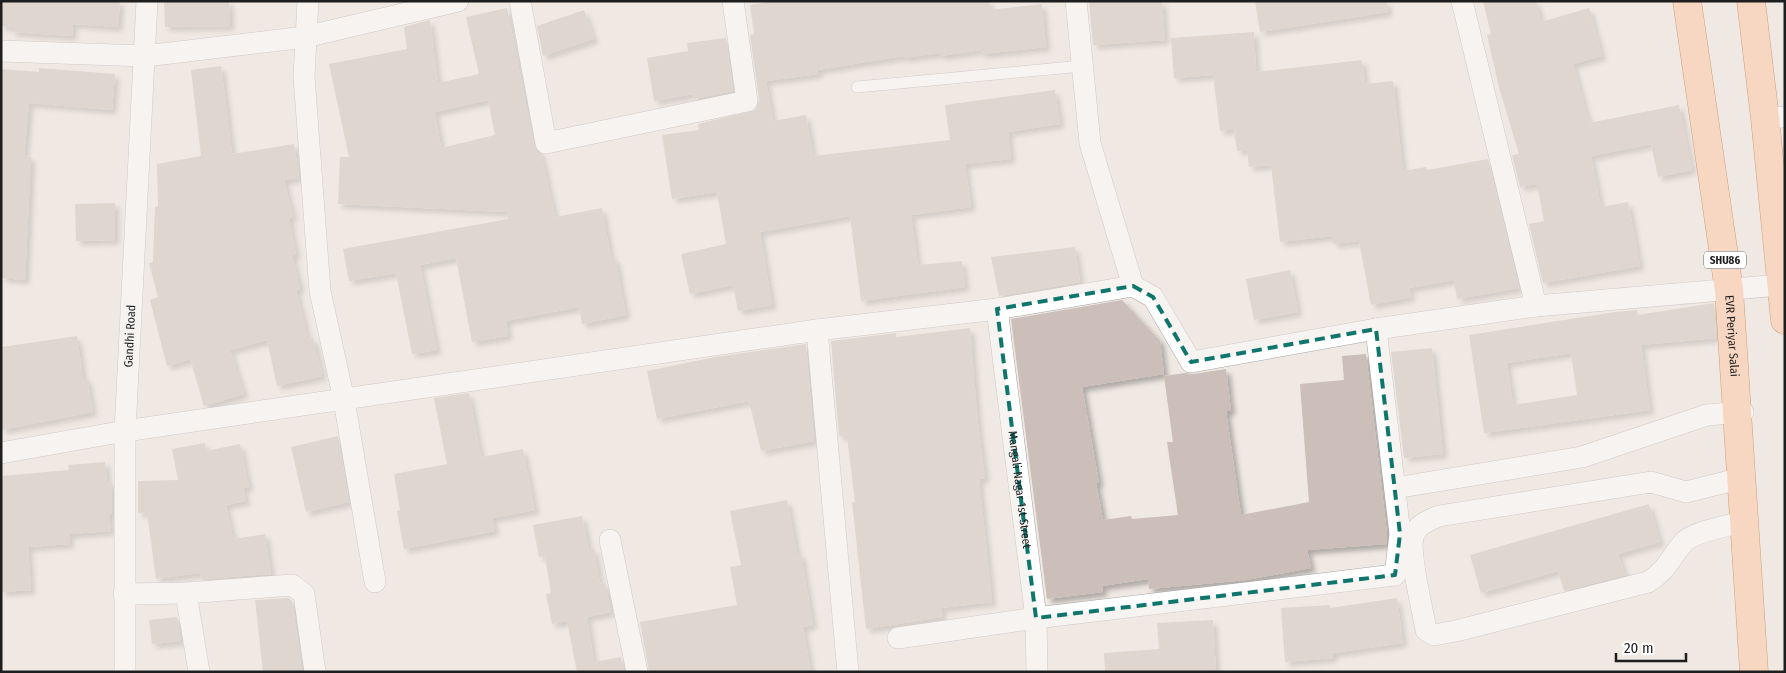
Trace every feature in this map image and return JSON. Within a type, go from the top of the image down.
[{"type":"main road","name":"EVR Periyar Salai","points":[[1686,1],[1729,290],[1740,412],[1742,478],[1754,672]]},
{"type":"main road","points":[[1751,1],[1775,118],[1785,320]]},
{"type":"street","name":"Gandhi Road","points":[[125,672],[125,431],[147,1]]},
{"type":"street","points":[[308,1],[304,77],[320,291],[344,400],[375,582]]},
{"type":"street","points":[[1,51],[145,56],[305,37],[458,1]]},
{"type":"street","points":[[520,1],[546,143],[746,101],[733,1]]},
{"type":"street","points":[[1076,1],[1090,143],[1133,286]]},
{"type":"street","points":[[1462,1],[1536,306]]},
{"type":"street","points":[[1,453],[125,431],[817,330],[997,308],[1133,286],[1153,297],[1191,362],[1376,329],[1536,306],[1783,285]]},
{"type":"street","name":"Mangali Nagar 1st Street","points":[[997,308],[1036,618],[1037,672]]},
{"type":"street","points":[[898,638],[1036,618],[1395,575],[1400,534],[1376,329]]},
{"type":"street","points":[[817,330],[848,672]]},
{"type":"street","points":[[1395,488],[1582,457],[1708,415],[1740,412]]},
{"type":"street","points":[[1742,478],[1686,492],[1651,482],[1439,516],[1423,524],[1414,534],[1413,557],[1426,630],[1434,635],[1456,631],[1648,582],[1660,575],[1668,566],[1686,539],[1745,521]]},
{"type":"street","points":[[610,540],[637,672]]},
{"type":"street","points":[[124,594],[186,594],[292,585],[304,594],[315,672]]},
{"type":"street","points":[[186,594],[199,672]]},
{"type":"lane","points":[[857,87],[1082,66]]},
{"type":"highlighted area","points":[[1133,286],[1153,297],[1191,362],[1376,329],[1400,534],[1395,575],[1036,618],[997,309]]},
{"type":"building","points":[[1,1],[120,1],[118,27],[73,24],[72,36],[12,32],[12,27],[1,26]]},
{"type":"building","points":[[164,1],[229,1],[230,26],[165,27]]},
{"type":"building","points":[[773,1],[989,1],[989,10],[1042,4],[1046,47],[981,54],[981,50],[940,56],[940,53],[903,58],[903,56],[817,70],[818,74],[766,81],[773,121],[806,115],[813,156],[950,140],[945,105],[1055,90],[1060,124],[1008,132],[1011,159],[965,164],[971,207],[911,215],[918,265],[962,261],[965,287],[861,301],[850,216],[760,232],[772,305],[738,311],[733,285],[690,294],[681,254],[726,244],[717,192],[672,199],[662,135],[699,130],[698,124],[755,110],[759,99],[750,35],[754,34],[750,5]]},
{"type":"building","points":[[1089,1],[1162,1],[1165,40],[1093,45]]},
{"type":"building","points":[[1255,1],[1387,1],[1388,12],[1260,32]]},
{"type":"building","points":[[1483,1],[1536,1],[1541,22],[1589,8],[1602,56],[1573,64],[1589,123],[1679,105],[1692,170],[1658,177],[1651,144],[1591,156],[1601,207],[1628,202],[1640,266],[1543,283],[1529,224],[1544,221],[1537,184],[1520,187],[1512,155],[1519,154],[1499,87],[1487,35],[1491,34]]},
{"type":"building","points":[[507,8],[534,145],[541,154],[555,217],[602,208],[611,258],[615,257],[626,315],[582,324],[579,307],[506,321],[508,336],[472,342],[456,258],[420,265],[437,350],[412,354],[396,273],[349,281],[343,249],[508,219],[507,212],[338,204],[340,157],[349,157],[329,64],[407,49],[404,27],[430,20],[438,83],[479,74],[466,17]],"holes":[[[488,100],[495,135],[441,148],[435,112]]]},
{"type":"building","points":[[584,10],[594,39],[543,56],[537,26]]},
{"type":"building","points":[[1254,32],[1256,72],[1362,60],[1365,84],[1393,81],[1403,171],[1426,167],[1427,170],[1488,159],[1519,288],[1457,299],[1454,280],[1409,288],[1411,297],[1371,305],[1359,241],[1333,244],[1332,236],[1280,242],[1271,165],[1249,167],[1247,150],[1237,151],[1234,129],[1220,131],[1213,75],[1174,78],[1171,38]]},
{"type":"building","points":[[726,38],[733,91],[694,99],[693,94],[654,101],[647,58],[688,51],[687,43]]},
{"type":"building","points":[[221,66],[232,154],[294,144],[299,178],[284,180],[293,217],[289,218],[296,255],[292,255],[300,289],[296,290],[308,339],[313,338],[322,376],[277,386],[267,340],[230,350],[244,394],[204,406],[190,359],[167,366],[150,300],[158,297],[149,263],[153,262],[155,207],[158,206],[157,164],[201,156],[191,70]]},
{"type":"building","points":[[39,68],[115,74],[112,110],[29,103],[24,156],[31,157],[25,280],[1,278],[1,69],[39,72]]},
{"type":"building","points":[[115,203],[115,240],[76,241],[75,204]]},
{"type":"building","points":[[1075,247],[1080,282],[999,296],[991,257]]},
{"type":"building","points":[[1290,270],[1298,312],[1254,320],[1246,279]]},
{"type":"building","points":[[1122,300],[1160,341],[1164,374],[1082,387],[1099,483],[1096,483],[1103,520],[1131,516],[1132,519],[1178,515],[1167,442],[1173,442],[1164,376],[1226,369],[1231,411],[1226,411],[1241,515],[1309,502],[1300,384],[1344,380],[1342,356],[1366,354],[1387,534],[1386,544],[1307,550],[1311,568],[1246,580],[1149,589],[1148,579],[1102,586],[1103,592],[1047,599],[1011,319]]},
{"type":"building","points":[[1714,303],[1716,338],[1641,345],[1650,410],[1484,433],[1469,335],[1615,312],[1637,310],[1637,315]],"holes":[[[1571,353],[1577,395],[1513,405],[1507,363]]]},
{"type":"building","points":[[970,328],[978,425],[985,478],[979,479],[992,602],[941,608],[942,617],[866,629],[852,502],[855,502],[847,437],[839,436],[831,341],[896,333],[896,337]]},
{"type":"building","points":[[77,336],[83,378],[87,378],[93,412],[1,430],[1,347]]},
{"type":"building","points":[[806,344],[814,441],[761,451],[749,401],[657,419],[647,371],[715,357]]},
{"type":"building","points":[[1432,348],[1443,454],[1404,458],[1391,352]]},
{"type":"building","points":[[469,393],[481,457],[523,449],[535,510],[492,518],[495,531],[404,549],[397,511],[400,510],[394,474],[447,464],[434,398]]},
{"type":"building","points":[[338,436],[349,502],[306,512],[291,447]]},
{"type":"building","points":[[205,443],[206,451],[240,444],[249,487],[243,488],[246,501],[226,505],[233,539],[265,534],[271,574],[201,579],[200,573],[156,579],[147,512],[138,513],[138,481],[178,480],[172,449]]},
{"type":"building","points":[[105,462],[107,483],[112,482],[112,514],[109,514],[111,531],[69,534],[70,544],[28,547],[31,590],[1,592],[1,476],[69,470],[68,465]]},
{"type":"building","points":[[787,500],[797,554],[801,554],[813,625],[803,627],[811,672],[649,672],[640,622],[737,605],[730,567],[741,565],[730,511]]},
{"type":"building","points":[[1649,504],[1660,542],[1618,554],[1625,575],[1564,591],[1558,571],[1481,593],[1470,555]]},
{"type":"building","points":[[582,516],[589,550],[594,549],[600,584],[605,583],[611,612],[587,617],[594,662],[621,657],[624,672],[577,672],[567,621],[552,624],[546,594],[551,593],[545,556],[539,557],[533,525]]},
{"type":"building","points":[[288,598],[292,601],[302,672],[263,672],[255,600]]},
{"type":"building","points":[[1397,598],[1403,643],[1333,653],[1333,658],[1285,662],[1281,608],[1330,605],[1330,608]]},
{"type":"building","points":[[177,617],[181,641],[152,644],[149,620]]},
{"type":"building","points":[[1213,620],[1216,672],[1105,672],[1104,653],[1159,649],[1157,623]]}]
